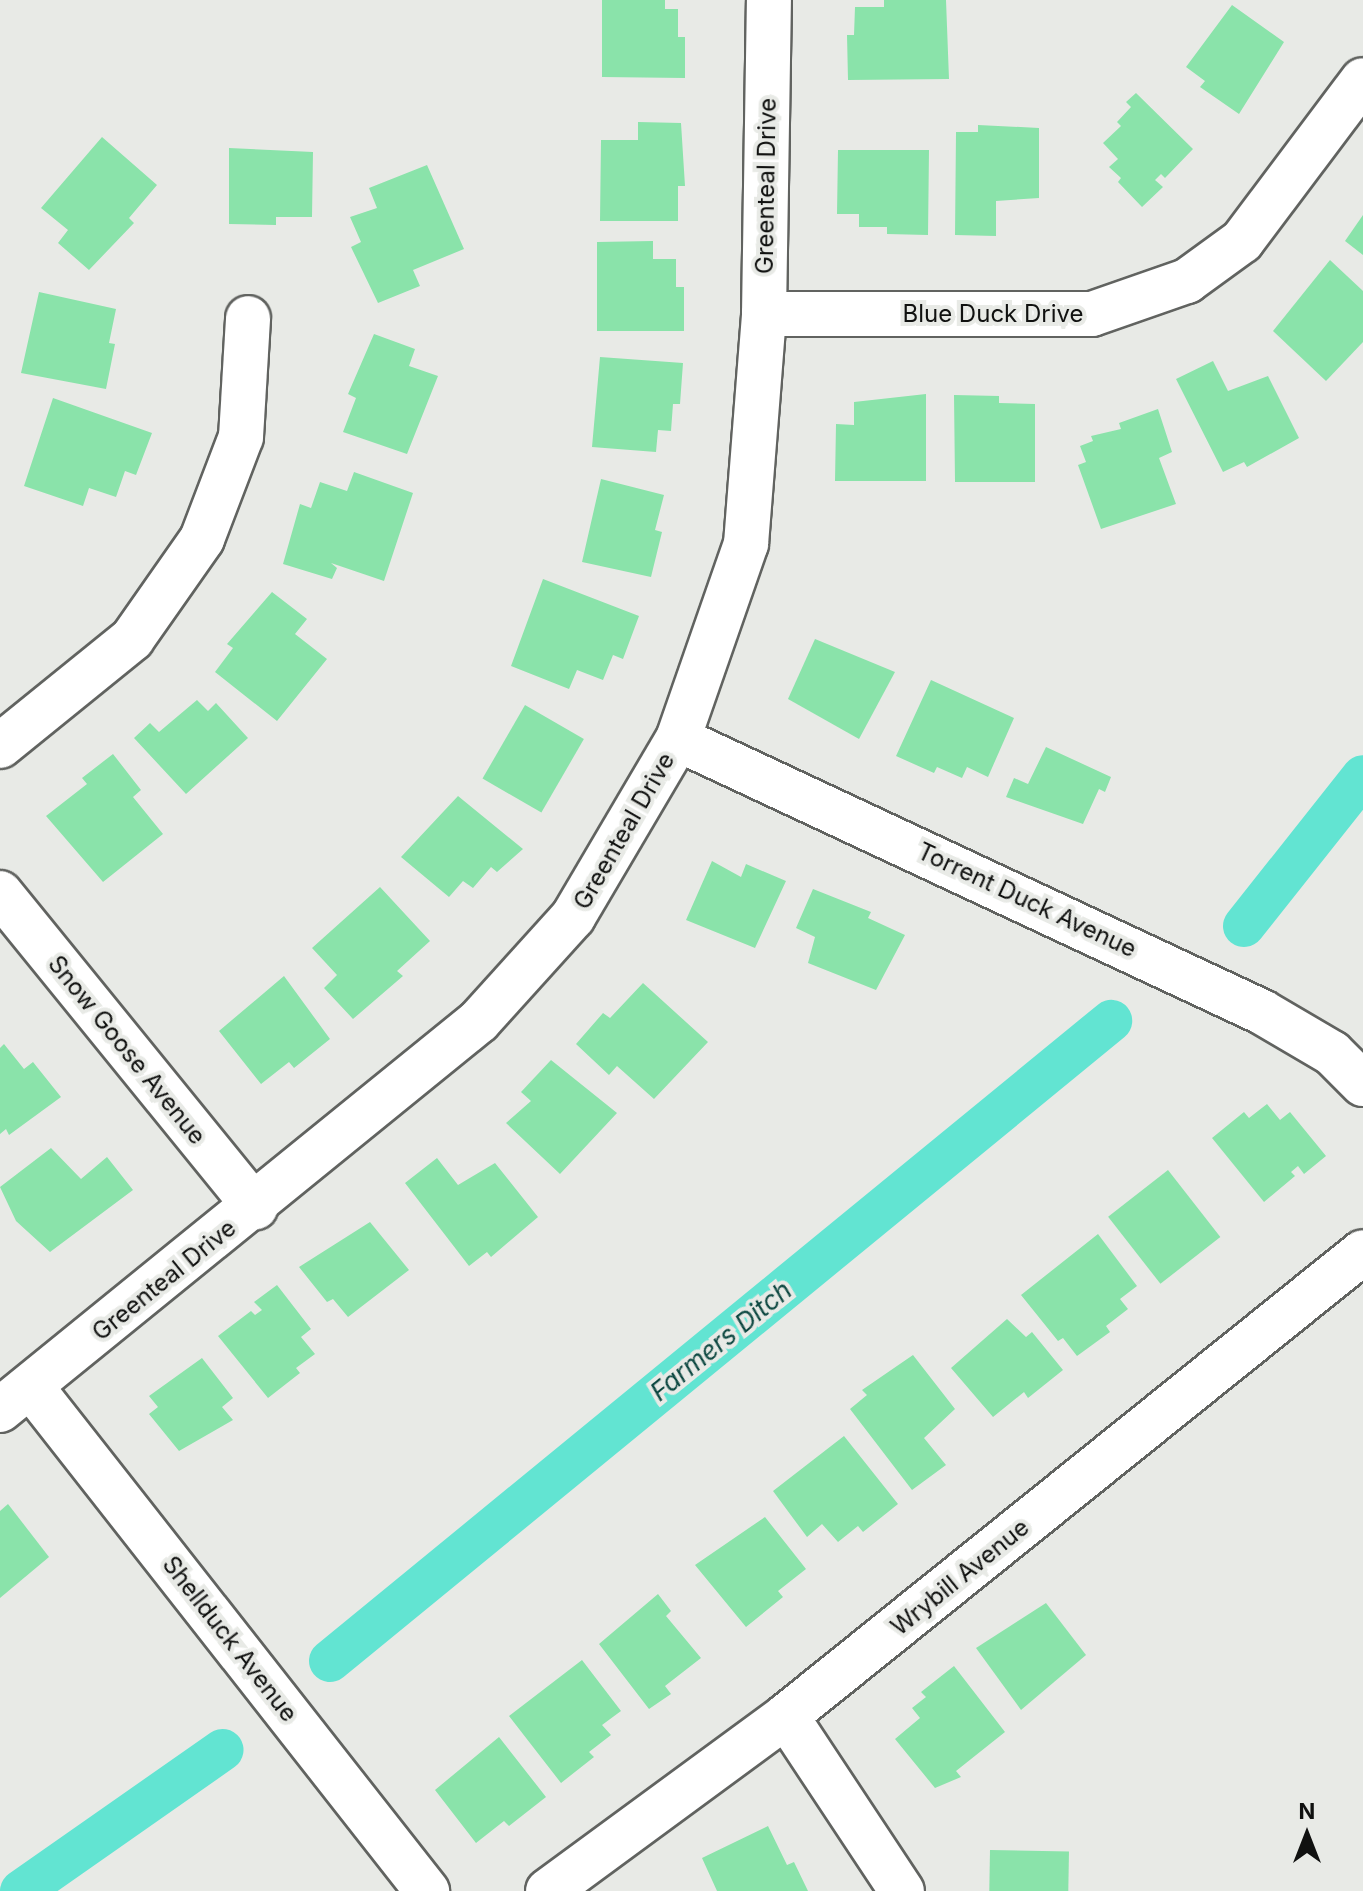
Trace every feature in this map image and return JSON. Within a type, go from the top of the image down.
[{"type":"street","name":"Greenteal Drive","points":[[16,1399],[255,1207],[479,1021],[573,917],[678,739],[746,544],[764,314],[769,0]]},
{"type":"street","name":"Blue Duck Drive","points":[[764,314],[1092,314],[1187,281],[1242,241],[1363,80]]},
{"type":"street","points":[[0,746],[132,639],[202,539],[241,437],[248,318]]},
{"type":"street","name":"Torrent Duck Avenue","points":[[678,739],[1262,1012],[1332,1053],[1363,1084]]},
{"type":"street","name":"Snow Goose Avenue","points":[[0,893],[255,1207]]},
{"type":"street","name":"Wrybill Avenue","points":[[548,1891],[786,1716],[1363,1252]]},
{"type":"street","name":"Shellduck Avenue","points":[[16,1399],[427,1891]]},
{"type":"street","points":[[786,1716],[902,1891]]},
{"type":"building","points":[[602,0],[665,0],[665,9],[678,9],[678,37],[685,37],[685,78],[602,77]]},
{"type":"building","points":[[884,0],[946,0],[949,79],[848,80],[847,35],[854,35],[855,7],[884,7]]},
{"type":"building","points":[[1232,5],[1284,42],[1239,114],[1200,87],[1205,81],[1186,67]]},
{"type":"building","points":[[1136,93],[1193,149],[1165,178],[1161,174],[1155,180],[1163,187],[1142,207],[1118,182],[1121,178],[1109,167],[1118,159],[1103,143],[1121,126],[1117,122],[1131,107],[1126,102]]},
{"type":"building","points":[[638,122],[681,123],[685,186],[678,186],[678,221],[600,221],[601,140],[638,140]]},
{"type":"building","points":[[978,125],[1039,128],[1039,198],[996,201],[996,236],[955,235],[956,132],[978,132]]},
{"type":"building","points":[[102,137],[157,185],[129,218],[134,223],[89,270],[58,243],[68,230],[41,208]]},
{"type":"building","points":[[229,148],[313,152],[312,217],[276,217],[276,225],[229,224]]},
{"type":"building","points":[[838,150],[929,150],[928,235],[887,234],[887,227],[859,227],[859,214],[837,214]]},
{"type":"building","points":[[427,165],[464,249],[413,270],[420,286],[378,303],[351,247],[361,242],[350,217],[377,208],[369,188]]},
{"type":"building","points":[[1363,215],[1363,255],[1345,241]]},
{"type":"building","points":[[653,241],[653,259],[676,259],[676,287],[684,287],[684,331],[597,331],[597,242]]},
{"type":"building","points":[[1330,260],[1363,291],[1363,342],[1326,381],[1273,331]]},
{"type":"building","points":[[39,292],[116,309],[109,343],[115,344],[106,389],[21,373]]},
{"type":"building","points":[[374,334],[415,349],[409,366],[438,376],[407,454],[343,432],[356,398],[348,394]]},
{"type":"building","points":[[600,357],[683,363],[680,404],[673,404],[671,431],[658,430],[656,452],[592,447]]},
{"type":"building","points":[[1213,361],[1228,391],[1268,376],[1299,438],[1247,467],[1244,462],[1223,472],[1176,379]]},
{"type":"building","points":[[926,394],[926,481],[835,481],[836,424],[854,425],[854,402]]},
{"type":"building","points":[[954,395],[999,396],[999,403],[1035,404],[1035,482],[955,482]]},
{"type":"building","points":[[53,398],[152,433],[136,475],[125,471],[116,497],[89,488],[83,506],[24,486]]},
{"type":"building","points":[[1158,409],[1172,452],[1159,458],[1176,504],[1101,529],[1078,465],[1086,462],[1080,446],[1093,441],[1091,436],[1121,429],[1119,423]]},
{"type":"building","points":[[354,472],[413,493],[384,581],[331,563],[337,568],[332,579],[283,564],[300,504],[311,508],[320,482],[347,491]]},
{"type":"building","points":[[601,479],[664,495],[655,530],[662,532],[651,577],[582,562]]},
{"type":"building","points":[[543,579],[639,616],[623,659],[613,655],[603,680],[577,670],[569,689],[511,666]]},
{"type":"building","points":[[272,592],[307,619],[295,634],[327,659],[277,721],[215,672],[233,648],[227,644]]},
{"type":"building","points":[[815,639],[895,672],[859,739],[788,699]]},
{"type":"building","points":[[931,680],[1014,718],[988,777],[967,767],[962,778],[937,767],[934,773],[896,756]]},
{"type":"building","points":[[197,700],[208,711],[216,703],[248,738],[186,794],[134,738],[150,723],[159,732]]},
{"type":"building","points":[[525,705],[584,739],[541,813],[482,779]]},
{"type":"building","points":[[1046,747],[1111,777],[1105,792],[1099,789],[1083,824],[1006,797],[1014,778],[1028,784]]},
{"type":"building","points":[[113,754],[141,790],[133,797],[163,834],[103,882],[46,816],[87,784],[82,778]]},
{"type":"building","points":[[458,796],[523,849],[497,872],[491,867],[473,888],[463,881],[449,897],[401,857]]},
{"type":"building","points":[[712,861],[741,877],[746,864],[786,881],[755,948],[686,920]]},
{"type":"building","points":[[380,887],[430,941],[397,971],[403,976],[353,1019],[324,988],[337,975],[312,948]]},
{"type":"building","points":[[813,889],[871,912],[868,918],[905,935],[876,990],[808,963],[815,937],[796,928]]},
{"type":"building","points":[[284,976],[330,1039],[294,1068],[289,1062],[261,1084],[219,1031]]},
{"type":"building","points":[[643,983],[708,1042],[654,1099],[617,1066],[609,1075],[576,1044],[603,1013],[610,1018]]},
{"type":"building","points":[[4,1044],[24,1069],[33,1062],[61,1097],[9,1135],[6,1129],[0,1134],[0,1048]]},
{"type":"building","points":[[551,1060],[617,1113],[560,1174],[506,1123],[531,1101],[521,1092]]},
{"type":"building","points":[[1267,1104],[1280,1120],[1290,1112],[1326,1156],[1304,1174],[1298,1166],[1291,1172],[1295,1176],[1264,1202],[1212,1138],[1244,1112],[1249,1118]]},
{"type":"building","points":[[51,1148],[81,1179],[107,1157],[133,1190],[50,1252],[16,1221],[0,1187]]},
{"type":"building","points":[[437,1158],[458,1185],[495,1163],[538,1217],[491,1257],[487,1252],[469,1266],[405,1183]]},
{"type":"building","points":[[1168,1170],[1220,1237],[1160,1284],[1108,1217]]},
{"type":"building","points":[[370,1222],[409,1270],[348,1317],[333,1299],[327,1302],[299,1267]]},
{"type":"building","points":[[1098,1234],[1137,1286],[1120,1299],[1128,1309],[1106,1326],[1110,1332],[1077,1356],[1063,1338],[1058,1341],[1021,1295]]},
{"type":"building","points":[[277,1285],[311,1329],[301,1337],[315,1354],[296,1368],[300,1373],[268,1398],[218,1336],[251,1311],[255,1315],[262,1310],[254,1302]]},
{"type":"building","points":[[1007,1319],[1026,1337],[1032,1332],[1063,1370],[1028,1398],[1024,1392],[993,1417],[951,1368]]},
{"type":"building","points":[[913,1355],[955,1409],[924,1438],[946,1465],[912,1490],[850,1409],[867,1395],[862,1390]]},
{"type":"building","points":[[202,1358],[233,1398],[222,1407],[233,1420],[179,1451],[149,1414],[158,1407],[149,1396]]},
{"type":"building","points":[[844,1436],[898,1504],[863,1532],[858,1526],[838,1542],[822,1524],[807,1537],[773,1491]]},
{"type":"building","points":[[8,1504],[49,1557],[0,1598],[0,1511]]},
{"type":"building","points":[[765,1517],[806,1569],[778,1591],[783,1597],[746,1627],[695,1565]]},
{"type":"building","points":[[658,1594],[671,1611],[666,1616],[701,1658],[665,1686],[671,1694],[649,1709],[599,1644]]},
{"type":"building","points":[[1046,1603],[1086,1655],[1021,1710],[976,1648]]},
{"type":"building","points":[[582,1660],[621,1711],[602,1725],[611,1735],[589,1752],[594,1757],[561,1783],[509,1716]]},
{"type":"building","points":[[954,1666],[1005,1732],[956,1771],[961,1777],[935,1788],[895,1739],[920,1718],[912,1708],[926,1697],[921,1692]]},
{"type":"building","points":[[499,1737],[546,1797],[509,1826],[504,1821],[476,1843],[435,1790]]},
{"type":"building","points":[[768,1826],[787,1865],[794,1862],[808,1891],[717,1891],[702,1858]]},
{"type":"building","points":[[990,1850],[1069,1851],[1068,1891],[989,1891]]},
{"type":"waterway","name":"Farmers Ditch","points":[[1244,926],[1363,776]]},
{"type":"waterway","name":"Farmers Ditch","points":[[330,1661],[1111,1021]]},
{"type":"waterway","name":"Farmers Ditch","points":[[21,1891],[222,1750]]}]
